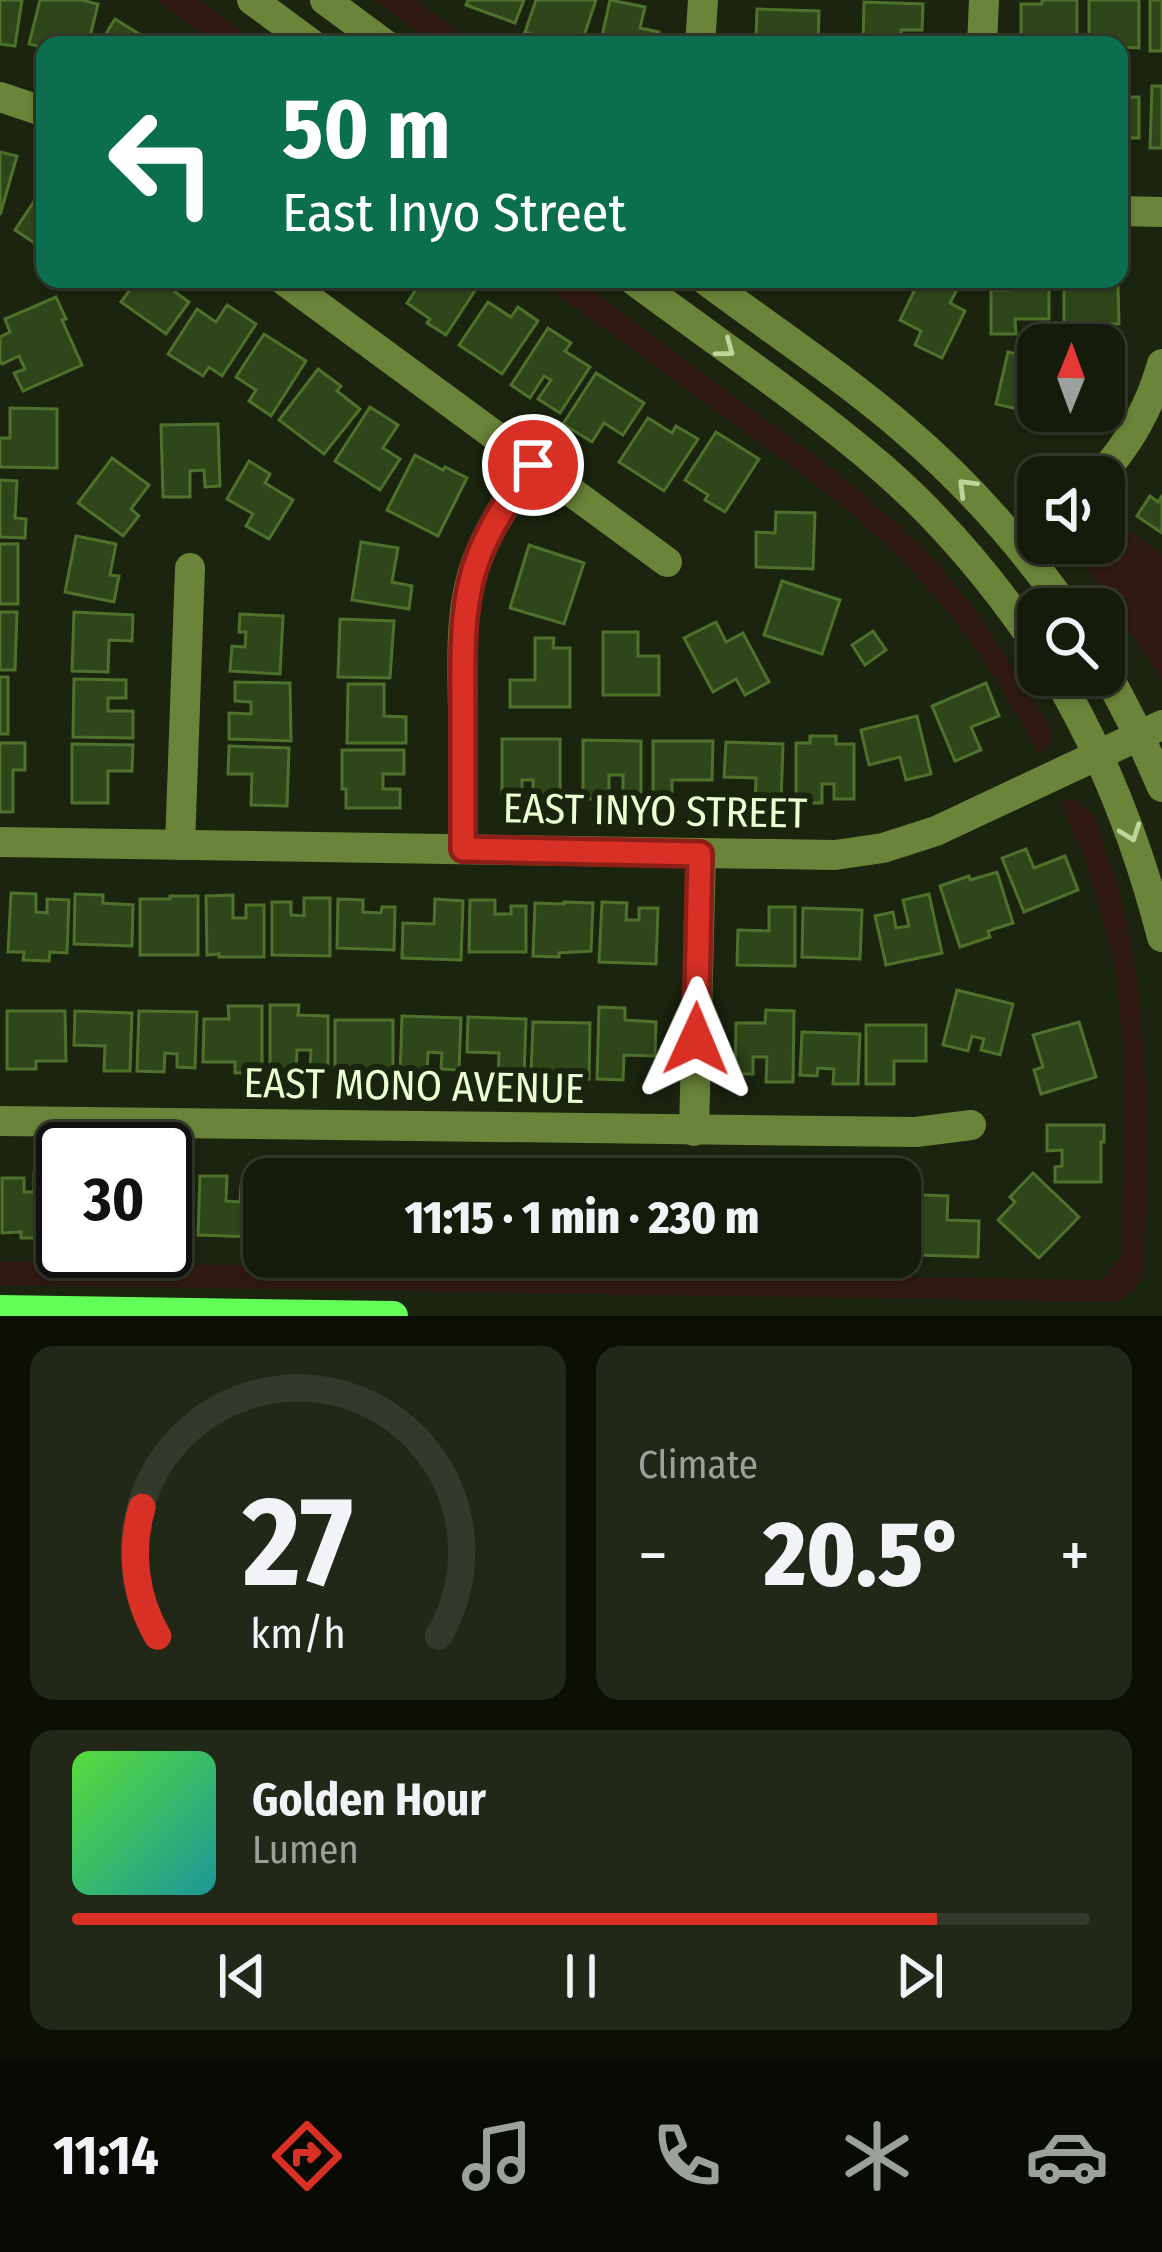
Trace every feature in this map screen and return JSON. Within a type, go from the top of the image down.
[{"type":"main road","points":[[0,1310],[393,1316]]},
{"type":"street","points":[[252,0],[301,36]]},
{"type":"street","points":[[325,0],[374,36]]},
{"type":"street","points":[[701,36],[703,0]]},
{"type":"street","points":[[982,36],[984,0]]},
{"type":"street","points":[[0,97],[36,109]]},
{"type":"street","points":[[1128,212],[1162,212]]},
{"type":"street","points":[[294,288],[667,562]]},
{"type":"street","points":[[644,288],[882,468],[980,569],[1017,618]]},
{"type":"street","points":[[716,288],[903,428],[1017,531]]},
{"type":"street","points":[[1115,456],[1154,392],[1162,364]]},
{"type":"street","points":[[463,849],[462,648],[469,593],[490,533],[533,465]]},
{"type":"street","points":[[180,845],[190,568]]},
{"type":"street","points":[[1068,696],[1100,755],[1144,869],[1162,937]]},
{"type":"street","points":[[1125,696],[1150,730],[1162,787]]},
{"type":"street","name":"EAST INYO STREET","points":[[0,842],[835,855],[884,848],[936,831],[1150,730]]},
{"type":"street","points":[[694,1131],[700,854]]},
{"type":"street","name":"EAST MONO AVENUE","points":[[0,1121],[916,1132],[971,1125]]},
{"type":"shaded area","points":[[156,0],[199,0],[248,36],[205,36]]},
{"type":"shaded area","points":[[376,0],[416,0],[464,36],[424,36]]},
{"type":"shaded area","points":[[548,288],[588,288],[833,469],[891,518],[937,563],[979,615],[1017,674],[1017,696],[1031,696],[1050,726],[1046,749],[1039,754],[999,686],[938,600],[900,558],[833,498]]},
{"type":"shaded area","points":[[1125,528],[1162,555],[1162,682],[1125,623],[1125,588],[1100,588],[1083,564],[1125,564]]},
{"type":"shaded area","points":[[1060,802],[1078,802],[1097,824],[1121,899],[1140,1004],[1146,1112],[1144,1274],[1132,1292],[1115,1302],[0,1285],[0,1261],[36,1262],[36,1278],[192,1278],[192,1264],[243,1265],[243,1278],[1102,1280],[1122,1255],[1124,1057],[1115,964],[1087,865]]},
{"type":"building","points":[[0,0],[22,0],[15,46],[0,44]]},
{"type":"building","points":[[40,0],[98,4],[90,36],[36,36],[36,46],[29,44]]},
{"type":"building","points":[[468,0],[524,0],[515,23],[466,5]]},
{"type":"building","points":[[536,0],[596,0],[584,36],[525,32]]},
{"type":"building","points":[[610,0],[645,7],[640,28],[659,32],[658,36],[602,36]]},
{"type":"building","points":[[1042,0],[1077,0],[1077,36],[1021,36],[1021,4],[1042,4]]},
{"type":"building","points":[[1089,0],[1139,0],[1139,48],[1128,47],[1128,36],[1089,36]]},
{"type":"building","points":[[1150,0],[1162,0],[1162,51],[1150,51]]},
{"type":"building","points":[[864,2],[923,4],[922,30],[901,30],[901,36],[863,36]]},
{"type":"building","points":[[757,9],[819,11],[818,36],[756,35]]},
{"type":"building","points":[[115,19],[142,36],[105,36]]},
{"type":"building","points":[[1152,86],[1162,86],[1162,148],[1150,148]]},
{"type":"building","points":[[1128,97],[1139,97],[1139,138],[1128,138]]},
{"type":"building","points":[[0,152],[17,156],[0,215]]},
{"type":"building","points":[[36,198],[36,244],[15,230]]},
{"type":"building","points":[[131,288],[178,288],[175,292],[189,302],[166,334],[121,302]]},
{"type":"building","points":[[417,288],[477,288],[446,335],[407,303]]},
{"type":"building","points":[[916,288],[958,288],[950,303],[965,311],[942,358],[915,345],[921,331],[900,320]]},
{"type":"building","points":[[1049,288],[1049,319],[1015,319],[1016,334],[991,334],[991,290]]},
{"type":"building","points":[[1064,288],[1118,288],[1119,324],[1064,324]]},
{"type":"building","points":[[56,297],[82,365],[23,391],[14,373],[25,369],[19,356],[0,361],[0,337],[10,332],[5,319]]},
{"type":"building","points":[[488,302],[511,317],[518,307],[538,321],[502,374],[459,345]]},
{"type":"building","points":[[227,305],[256,324],[222,376],[209,367],[203,376],[168,354],[197,309],[216,322]]},
{"type":"building","points":[[548,328],[571,343],[565,351],[590,367],[560,413],[538,399],[551,380],[544,376],[530,398],[511,385]]},
{"type":"building","points":[[264,334],[306,361],[271,416],[249,401],[256,390],[236,377]]},
{"type":"building","points":[[1008,352],[1017,354],[1017,409],[996,404]]},
{"type":"building","points":[[318,369],[360,409],[324,454],[279,420]]},
{"type":"building","points":[[596,373],[644,403],[623,435],[604,423],[592,442],[563,424]]},
{"type":"building","points":[[370,407],[398,425],[383,448],[400,459],[380,490],[335,461]]},
{"type":"building","points":[[10,408],[57,409],[57,468],[0,467],[0,438],[10,438]]},
{"type":"building","points":[[648,418],[672,433],[676,426],[698,439],[664,491],[619,462]]},
{"type":"building","points":[[218,424],[220,486],[205,487],[204,470],[190,471],[190,497],[163,497],[161,425]]},
{"type":"building","points":[[716,432],[759,459],[725,512],[685,480]]},
{"type":"building","points":[[415,455],[467,478],[438,536],[387,510]]},
{"type":"building","points":[[112,458],[149,485],[131,509],[139,516],[123,536],[78,503]]},
{"type":"building","points":[[249,461],[270,474],[265,483],[293,500],[269,539],[246,526],[253,514],[227,499]]},
{"type":"building","points":[[0,480],[17,481],[15,518],[26,519],[25,538],[0,537]]},
{"type":"building","points":[[1150,496],[1158,502],[1162,496],[1162,533],[1137,516]]},
{"type":"building","points":[[776,512],[815,513],[813,569],[756,567],[756,532],[775,533]]},
{"type":"building","points":[[76,536],[116,544],[110,575],[119,576],[114,602],[65,592]]},
{"type":"building","points":[[361,542],[398,548],[392,582],[412,586],[409,609],[352,600]]},
{"type":"building","points":[[0,544],[18,544],[18,604],[0,604]]},
{"type":"building","points":[[529,545],[584,563],[564,624],[510,608]]},
{"type":"building","points":[[782,581],[840,600],[822,654],[764,635]]},
{"type":"building","points":[[0,612],[17,612],[15,670],[0,670]]},
{"type":"building","points":[[74,612],[133,615],[132,641],[109,640],[108,672],[72,671]]},
{"type":"building","points":[[240,614],[283,616],[280,674],[230,671],[232,646],[245,647],[246,632],[239,632]]},
{"type":"building","points":[[340,619],[394,621],[390,678],[338,677]]},
{"type":"building","points":[[716,622],[726,642],[743,633],[769,682],[745,695],[736,679],[713,692],[684,638]]},
{"type":"building","points":[[873,631],[886,650],[865,665],[852,645]]},
{"type":"building","points":[[603,632],[638,632],[638,656],[659,656],[659,695],[603,695]]},
{"type":"building","points":[[535,638],[554,638],[553,648],[570,648],[570,707],[510,707],[510,680],[535,680]]},
{"type":"building","points":[[0,677],[8,677],[8,734],[0,734]]},
{"type":"building","points":[[74,679],[126,680],[126,698],[108,698],[108,711],[133,711],[133,738],[73,737]]},
{"type":"building","points":[[235,682],[290,683],[291,741],[229,739],[229,713],[251,714],[251,702],[235,701]]},
{"type":"building","points":[[986,683],[999,716],[971,727],[981,750],[955,761],[932,706]]},
{"type":"building","points":[[348,684],[384,684],[384,716],[406,717],[406,743],[347,743]]},
{"type":"building","points":[[917,716],[931,774],[906,780],[900,757],[869,765],[861,730]]},
{"type":"building","points":[[810,736],[836,736],[836,744],[854,744],[854,799],[834,799],[834,784],[822,784],[822,803],[796,803],[796,743],[810,743]]},
{"type":"building","points":[[502,739],[560,739],[560,799],[533,798],[533,780],[522,780],[522,793],[502,794]]},
{"type":"building","points":[[583,740],[641,741],[641,792],[623,792],[623,775],[609,775],[609,799],[583,799]]},
{"type":"building","points":[[653,741],[713,741],[712,780],[672,780],[672,801],[653,801]]},
{"type":"building","points":[[726,742],[783,744],[781,803],[755,802],[756,778],[724,777]]},
{"type":"building","points":[[0,743],[25,743],[25,770],[13,770],[13,812],[0,812]]},
{"type":"building","points":[[72,744],[133,745],[132,771],[108,771],[108,803],[72,803]]},
{"type":"building","points":[[229,746],[289,748],[287,806],[251,805],[252,774],[228,774]]},
{"type":"building","points":[[342,750],[404,750],[404,774],[383,774],[383,789],[400,789],[400,808],[346,808]]},
{"type":"building","points":[[1026,849],[1034,868],[1065,856],[1078,890],[1024,912],[1002,858]]},
{"type":"building","points":[[997,872],[1013,923],[960,947],[940,886]]},
{"type":"building","points":[[11,893],[36,894],[36,912],[47,913],[47,899],[69,900],[67,953],[50,952],[49,961],[23,960],[24,952],[8,952]]},
{"type":"building","points":[[75,894],[103,895],[103,903],[133,905],[132,946],[74,944]]},
{"type":"building","points":[[929,894],[942,953],[886,965],[875,916],[893,912],[896,928],[909,926],[903,900]]},
{"type":"building","points":[[233,895],[233,918],[246,918],[246,905],[264,905],[264,957],[207,955],[206,896]]},
{"type":"building","points":[[198,896],[198,955],[140,955],[140,899]]},
{"type":"building","points":[[304,898],[330,898],[330,956],[272,955],[272,902],[291,902],[291,915],[304,916]]},
{"type":"building","points":[[338,899],[363,900],[363,912],[381,913],[382,907],[395,907],[394,950],[337,948]]},
{"type":"building","points":[[435,899],[463,901],[461,960],[402,958],[403,923],[434,924]]},
{"type":"building","points":[[470,900],[495,900],[495,914],[511,914],[511,906],[526,906],[526,952],[469,952]]},
{"type":"building","points":[[602,902],[627,903],[626,920],[639,920],[639,908],[658,908],[656,964],[599,962]]},
{"type":"building","points":[[535,903],[593,903],[591,951],[533,956]]},
{"type":"building","points":[[769,907],[795,907],[795,966],[737,965],[738,930],[769,931]]},
{"type":"building","points":[[803,908],[862,910],[860,959],[802,957]]},
{"type":"building","points":[[957,990],[1013,1004],[1000,1055],[981,1050],[984,1039],[972,1036],[968,1051],[943,1045]]},
{"type":"building","points":[[270,1005],[299,1005],[298,1015],[328,1016],[328,1067],[310,1067],[311,1050],[297,1050],[296,1074],[270,1074]]},
{"type":"building","points":[[228,1006],[262,1006],[262,1073],[235,1073],[235,1062],[203,1062],[204,1019],[229,1019]]},
{"type":"building","points":[[599,1007],[625,1008],[625,1020],[656,1022],[655,1056],[624,1055],[623,1080],[597,1079]]},
{"type":"building","points":[[766,1010],[794,1011],[793,1082],[766,1082],[767,1057],[753,1057],[753,1074],[735,1074],[736,1023],[765,1023]]},
{"type":"building","points":[[7,1011],[65,1011],[66,1061],[36,1061],[36,1069],[7,1069]]},
{"type":"building","points":[[75,1011],[132,1013],[130,1071],[104,1071],[105,1046],[74,1045]]},
{"type":"building","points":[[139,1011],[197,1012],[195,1068],[177,1067],[177,1054],[165,1053],[164,1072],[137,1071]]},
{"type":"building","points":[[402,1016],[461,1018],[459,1070],[441,1069],[442,1053],[428,1052],[427,1077],[400,1076]]},
{"type":"building","points":[[468,1017],[526,1019],[524,1078],[498,1077],[499,1053],[467,1052]]},
{"type":"building","points":[[335,1020],[393,1020],[393,1076],[335,1071]]},
{"type":"building","points":[[533,1022],[590,1023],[589,1079],[531,1074]]},
{"type":"building","points":[[1079,1022],[1096,1077],[1041,1094],[1034,1070],[1043,1067],[1033,1035]]},
{"type":"building","points":[[866,1025],[926,1025],[926,1061],[894,1061],[894,1084],[866,1084]]},
{"type":"building","points":[[802,1032],[860,1034],[858,1084],[833,1084],[834,1069],[818,1068],[817,1076],[800,1075]]},
{"type":"building","points":[[1047,1125],[1104,1125],[1101,1182],[1055,1182],[1062,1150],[1047,1151]]},
{"type":"building","points":[[36,1173],[36,1238],[21,1238],[21,1232],[2,1233],[2,1178],[24,1178],[24,1192],[34,1192]]},
{"type":"building","points":[[1033,1173],[1079,1217],[1039,1258],[998,1220],[1015,1202],[1010,1197]]},
{"type":"building","points":[[200,1176],[227,1176],[226,1201],[240,1202],[243,1185],[243,1237],[198,1235]]},
{"type":"building","points":[[922,1195],[948,1196],[947,1220],[979,1221],[978,1257],[921,1255]]},
{"type":"route","points":[[533,465],[480,552],[466,608],[463,849],[700,854],[696,1039]]}]
